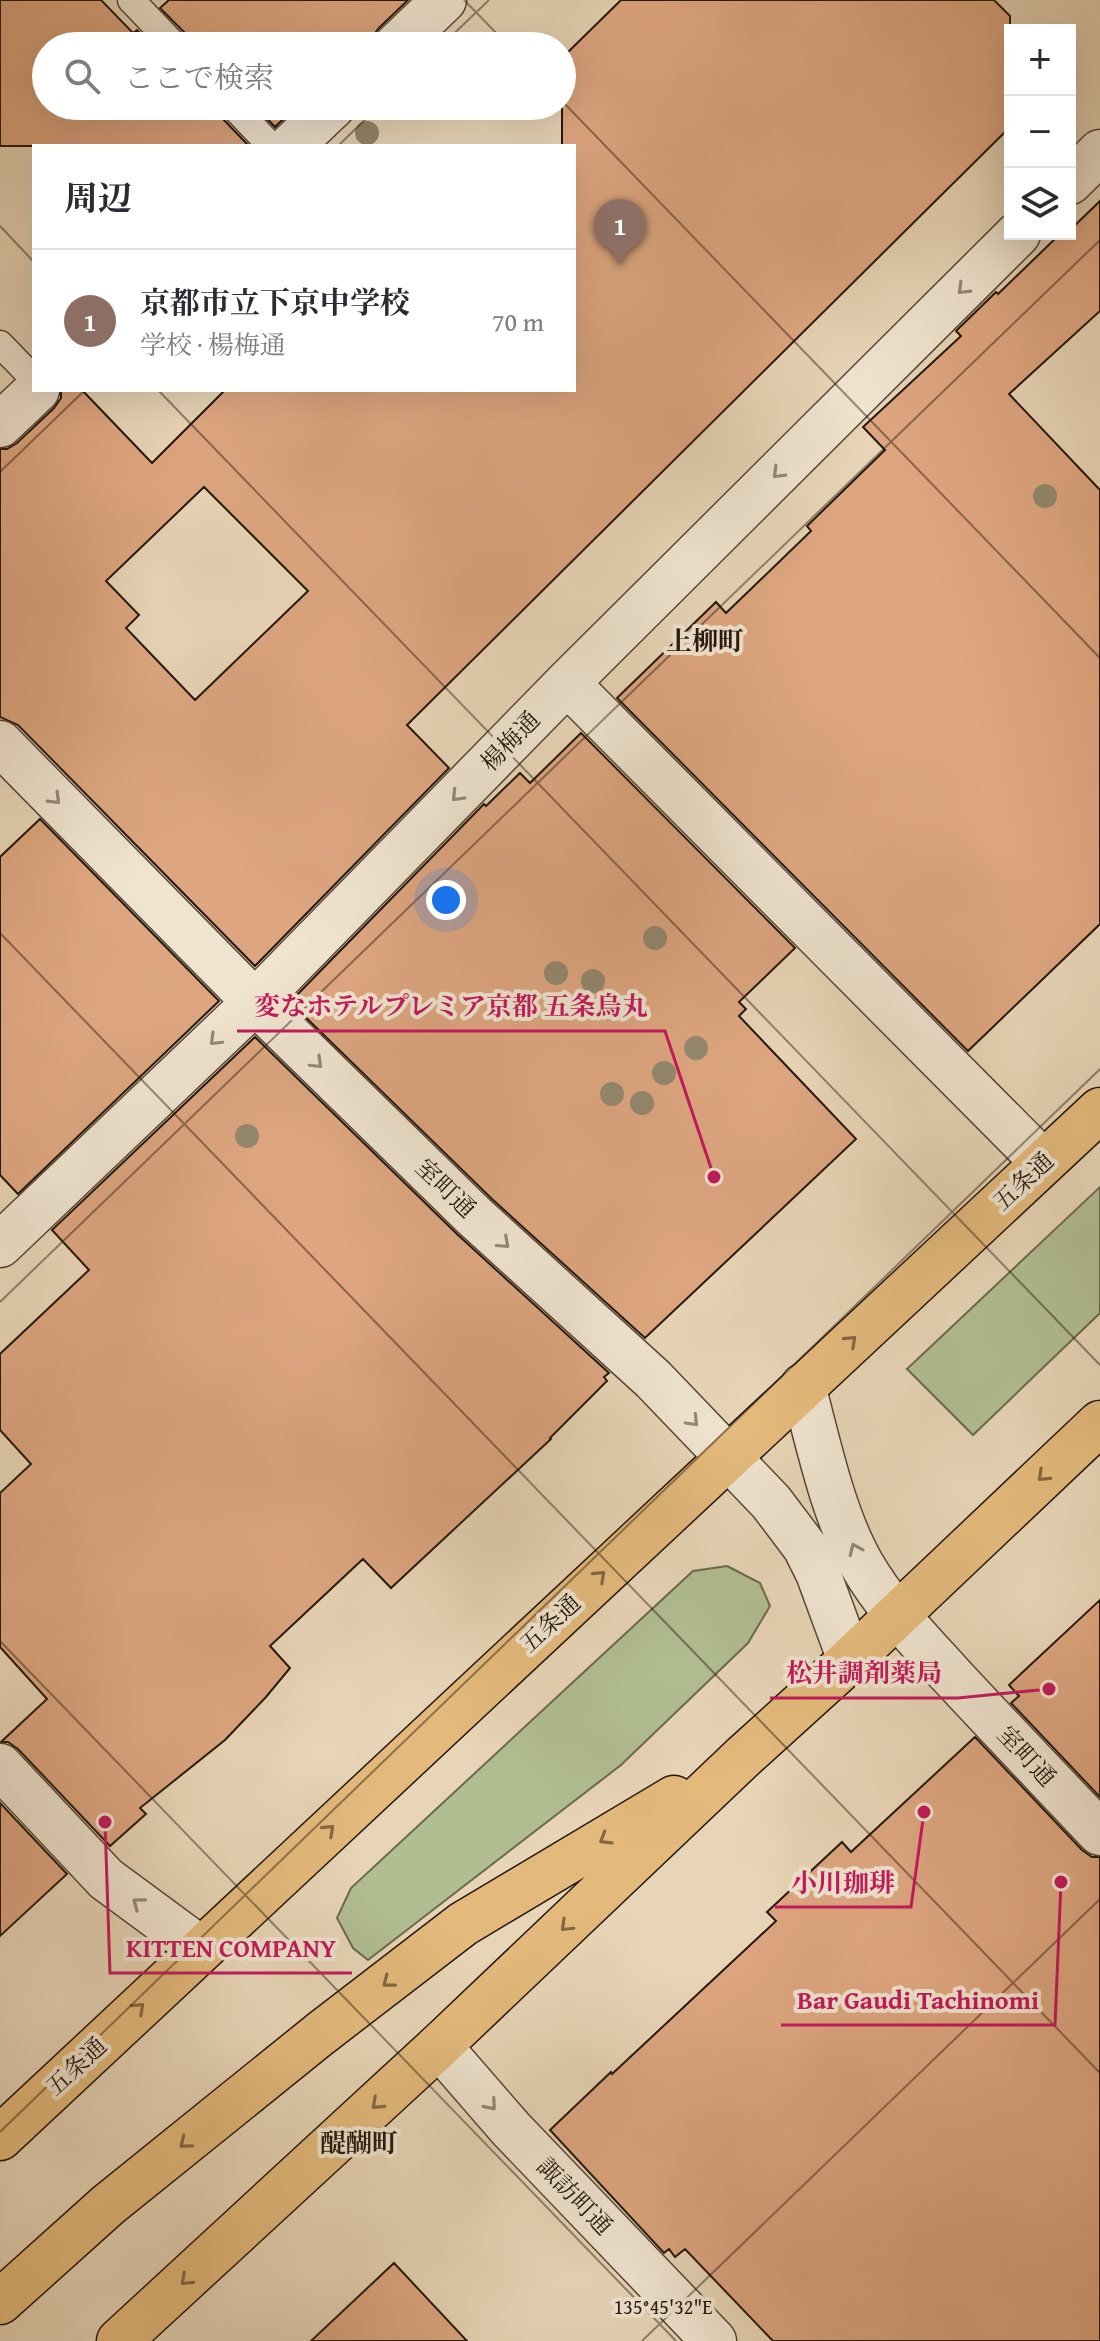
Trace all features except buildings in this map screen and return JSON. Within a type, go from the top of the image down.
[{"type":"highway","name":"五条通","points":[[0,2138],[1100,1110]]},
{"type":"highway","points":[[119,2341],[439,2046],[1100,1423]]},
{"type":"highway","points":[[0,2302],[108,2205],[320,2034],[463,1924],[744,1756]]},
{"type":"street","points":[[411,32],[444,0]]},
{"type":"street","points":[[293,144],[318,120]]},
{"type":"street","points":[[1076,176],[1100,152]]},
{"type":"street","name":"楊梅通","points":[[0,1245],[255,1002],[567,683],[1012,240]]},
{"type":"street","points":[[0,425],[35,392]]},
{"type":"street","points":[[567,683],[1043,1162]]},
{"type":"street","name":"室町通","points":[[0,743],[255,1002],[475,1217],[653,1379],[771,1502],[805,1547],[818,1573],[850,1660]]},
{"type":"street","name":"室町通","points":[[803,1386],[826,1470],[861,1564],[897,1615],[1100,1833]]},
{"type":"street","points":[[0,1766],[106,1879],[201,1949]]},
{"type":"street","name":"諏訪町通","points":[[439,2046],[511,2129],[714,2341]]},
{"type":"lane","points":[[131,0],[162,32]]},
{"type":"lane","points":[[246,120],[269,144]]},
{"type":"lane","points":[[0,344],[32,377]]},
{"type":"green space","points":[[1100,1187],[1100,1313],[973,1435],[907,1369]]},
{"type":"green space","points":[[727,1566],[760,1583],[770,1606],[748,1643],[621,1765],[368,1960],[353,1948],[337,1918],[351,1888],[693,1571]]},
{"type":"place","name":"京都市立下京中学校","points":[[620,265]]},
{"type":"place","name":"変なホテルプレミア京都 五条烏丸","points":[[714,1177]]},
{"type":"place","name":"松井調剤薬局","points":[[1049,1689]]},
{"type":"place","name":"小川珈琲","points":[[924,1812]]},
{"type":"place","name":"KITTEN COMPANY","points":[[105,1822]]},
{"type":"place","name":"Bar Gaudi Tachinomi","points":[[1061,1882]]},
{"type":"district","name":"上柳町","points":[[705,640]]},
{"type":"district","name":"醍醐町","points":[[359,2142]]}]
